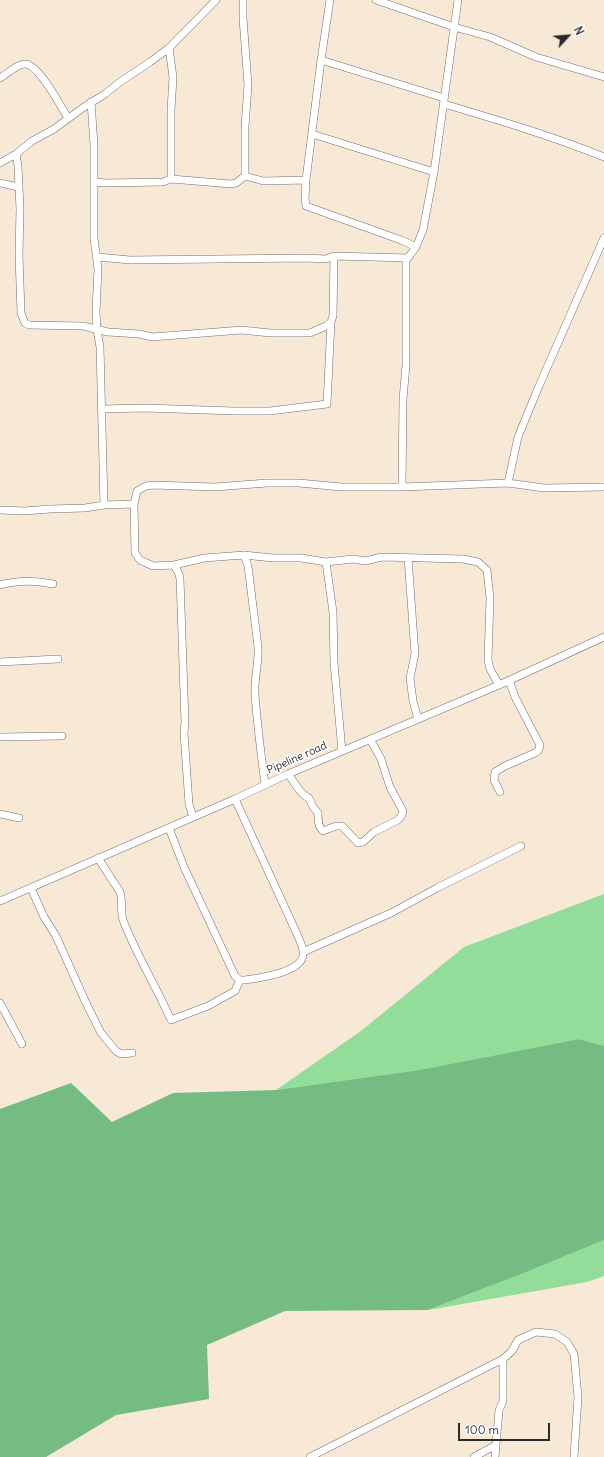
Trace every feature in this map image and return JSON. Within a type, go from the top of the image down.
[{"type":"street","points":[[0,163],[16,154],[32,141],[44,136],[84,107],[91,106],[120,82],[169,48],[216,0]]},
{"type":"street","points":[[243,0],[248,85],[245,127],[245,176]]},
{"type":"street","points":[[330,0],[306,180],[306,206],[401,240],[416,247]]},
{"type":"street","points":[[376,0],[454,27],[490,37],[536,57],[604,77]]},
{"type":"street","points":[[97,257],[130,260],[326,259],[334,256],[406,258],[411,255],[423,230],[434,172],[458,0]]},
{"type":"street","points":[[169,48],[173,77],[171,110],[171,180]]},
{"type":"street","points":[[321,60],[570,143],[604,158]]},
{"type":"street","points":[[0,78],[21,65],[31,65],[50,89],[68,118]]},
{"type":"street","points":[[91,106],[94,145],[94,238],[97,257],[97,330],[100,347],[104,505]]},
{"type":"street","points":[[312,134],[434,172]]},
{"type":"street","points":[[16,154],[20,209],[19,263],[21,313],[25,323],[29,325],[83,326],[97,330],[139,334],[152,337],[242,330],[301,334],[319,330],[331,322]]},
{"type":"street","points":[[95,182],[163,182],[171,180],[231,184],[245,176]]},
{"type":"street","points":[[245,176],[263,181],[306,180]]},
{"type":"street","points":[[0,182],[18,187]]},
{"type":"street","points":[[508,483],[520,431],[604,238]]},
{"type":"street","points":[[101,409],[146,408],[270,411],[327,404],[331,322],[333,316],[334,256]]},
{"type":"street","points":[[402,487],[403,399],[406,365],[406,258]]},
{"type":"street","points":[[499,685],[490,669],[488,660],[490,598],[487,570],[478,562],[469,560],[382,557],[365,561],[353,558],[326,562],[301,558],[273,558],[244,555],[212,557],[174,565],[153,566],[140,560],[135,552],[134,504],[137,491],[146,486],[153,485],[215,487],[267,483],[299,483],[342,487],[402,487],[508,483],[544,488],[604,487]]},
{"type":"street","points":[[0,510],[24,511],[134,504]]},
{"type":"street","points":[[244,555],[248,566],[258,647],[255,692],[259,744],[265,784]]},
{"type":"street","points":[[408,558],[415,654],[410,678],[413,701],[418,719]]},
{"type":"street","points":[[326,562],[332,612],[334,663],[342,751]]},
{"type":"street","points":[[174,565],[180,579],[185,722],[184,733],[189,804],[193,817]]},
{"type":"street","points":[[0,585],[17,581],[33,581],[53,584]]},
{"type":"street","name":"Pipeline road","points":[[0,901],[235,799],[288,774],[499,685],[604,637]]},
{"type":"street","points":[[0,662],[58,659]]},
{"type":"street","points":[[500,792],[494,780],[495,772],[537,752],[540,744],[515,697],[509,680]]},
{"type":"street","points":[[0,737],[62,736]]},
{"type":"street","points":[[288,774],[301,793],[309,798],[313,807],[318,813],[318,821],[321,830],[323,831],[336,826],[342,826],[358,843],[363,842],[374,832],[398,820],[403,811],[390,787],[381,759],[370,739]]},
{"type":"street","points":[[169,828],[184,867],[235,976],[240,980],[254,979],[293,968],[302,959],[303,952],[235,799]]},
{"type":"street","points":[[0,814],[19,818]]},
{"type":"street","points":[[303,952],[391,912],[521,846]]},
{"type":"street","points":[[98,858],[120,892],[122,898],[122,918],[171,1020],[208,1006],[235,991],[240,980]]},
{"type":"street","points":[[31,888],[44,917],[56,936],[86,1003],[102,1033],[116,1051],[121,1054],[132,1054]]},
{"type":"street","points":[[0,1003],[22,1044]]},
{"type":"street","points":[[310,1457],[503,1359],[512,1351],[518,1340],[536,1332],[555,1334],[567,1342],[574,1354],[578,1393],[578,1422],[574,1457]]},
{"type":"street","points":[[495,1457],[499,1410],[503,1401],[503,1359]]},
{"type":"street","points":[[474,1457],[496,1445]]},
{"type":"green space","points":[[604,894],[604,1046],[579,1039],[419,1070],[276,1090],[361,1031],[464,947]]},
{"type":"green space","points":[[579,1039],[604,1046],[604,1240],[428,1310],[285,1311],[207,1345],[209,1399],[116,1415],[46,1457],[0,1457],[0,1109],[71,1083],[112,1122],[173,1093],[276,1090],[419,1070]]},
{"type":"green space","points":[[604,1240],[604,1276],[587,1282],[428,1310],[529,1271]]}]
